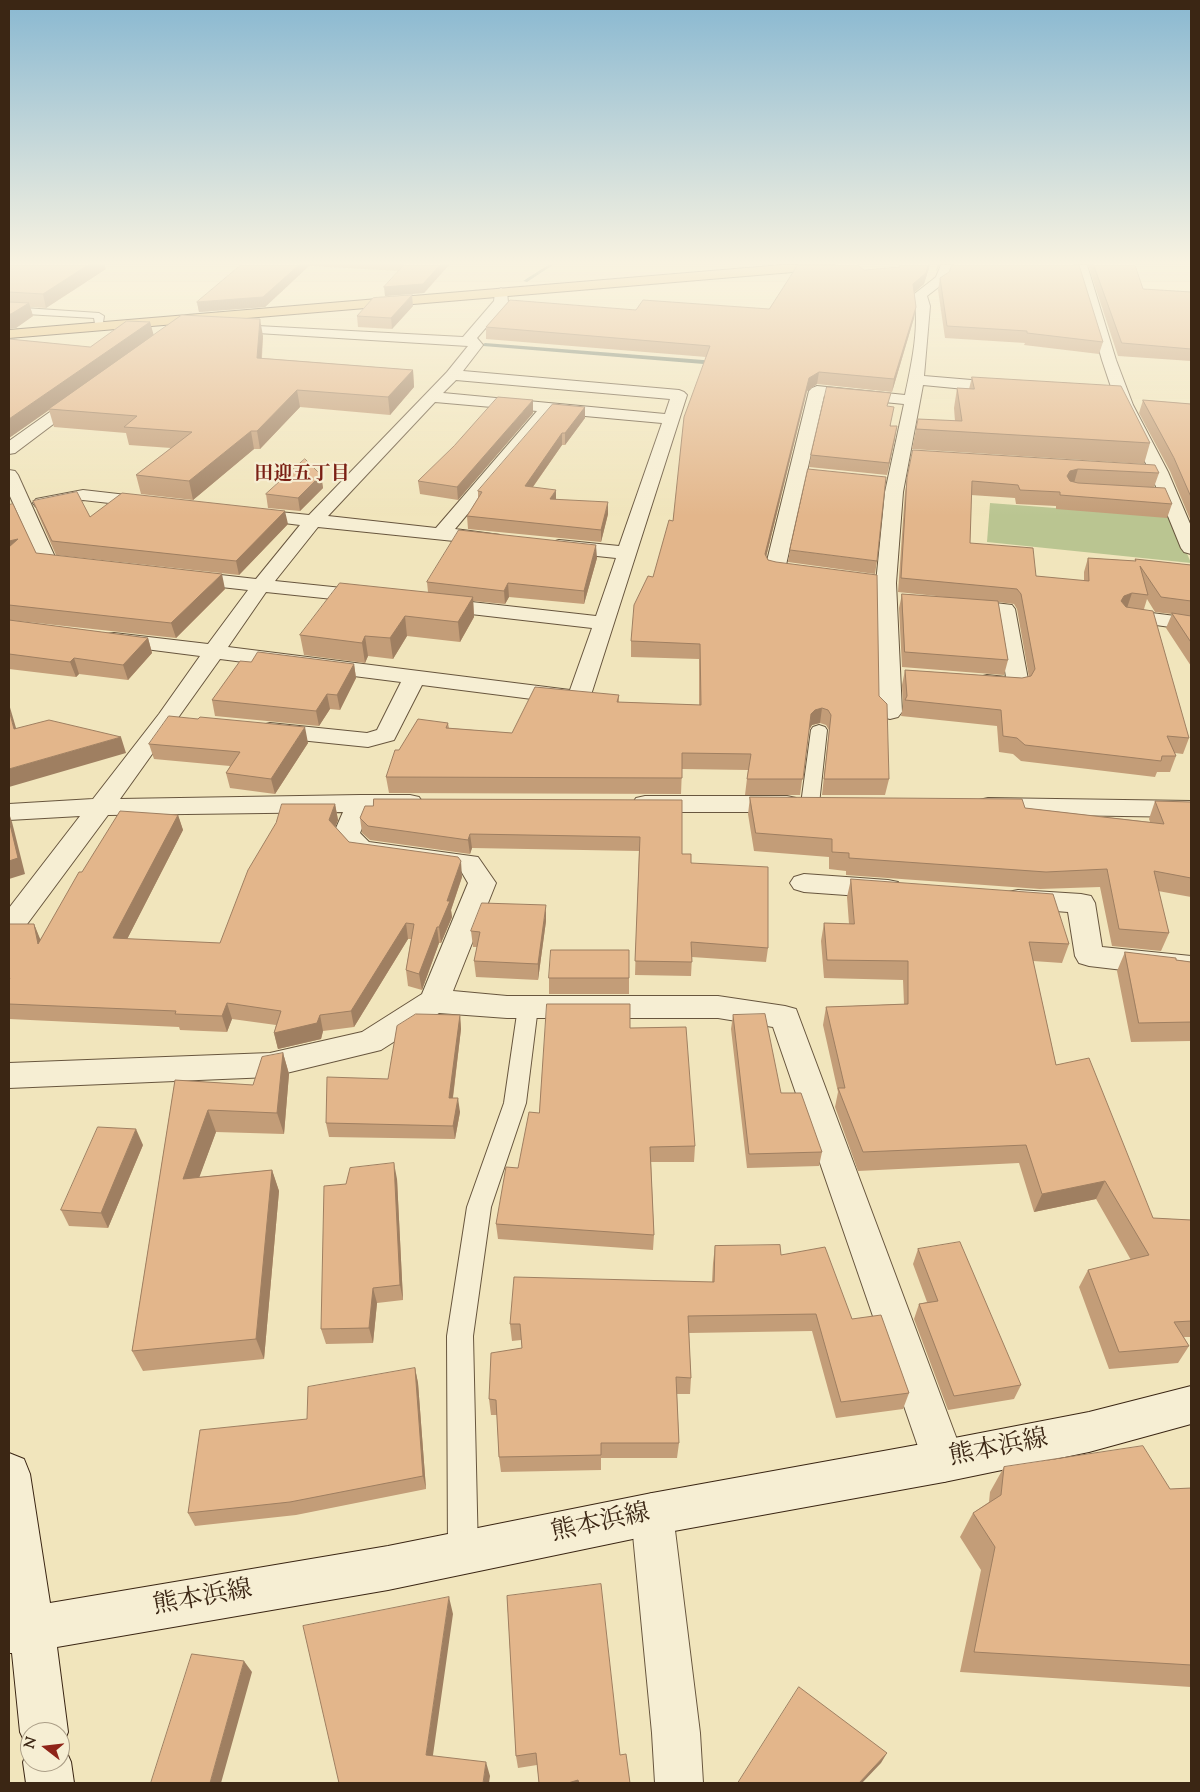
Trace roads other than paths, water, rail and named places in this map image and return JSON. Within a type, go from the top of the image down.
[{"type":"street","points":[[9,928],[167,719],[261,585],[313,521],[452,375],[473,349]]},
{"type":"street","points":[[890,712],[899,676],[886,591],[896,483],[919,365],[920,349]]},
{"type":"street","points":[[1106,349],[1125,402],[1159,472],[1191,548]]},
{"type":"street","points":[[97,637],[580,698],[679,395],[452,375]]},
{"type":"street","points":[[916,380],[1025,390]]},
{"type":"street","points":[[9,449],[95,386]]},
{"type":"street","points":[[821,575],[775,569],[817,391],[912,400]]},
{"type":"street","points":[[431,397],[671,419]]},
{"type":"street","points":[[1105,397],[1144,406]]},
{"type":"street","points":[[441,534],[548,408]]},
{"type":"street","points":[[902,456],[922,457]]},
{"type":"street","points":[[1139,471],[1159,472]]},
{"type":"street","points":[[798,473],[817,475]]},
{"type":"street","points":[[9,474],[16,508],[48,562],[96,568]]},
{"type":"street","points":[[876,481],[896,483]]},
{"type":"street","points":[[1150,494],[1169,495]]},
{"type":"street","points":[[16,508],[83,495],[170,504]]},
{"type":"street","points":[[237,512],[510,541]]},
{"type":"street","points":[[539,544],[627,553]]},
{"type":"street","points":[[164,574],[388,599]]},
{"type":"street","points":[[418,602],[604,623]]},
{"type":"street","points":[[946,604],[1006,609],[1018,685],[968,681]]},
{"type":"street","points":[[1128,616],[1191,624]]},
{"type":"street","points":[[253,728],[368,740],[386,735],[415,677]]},
{"type":"street","points":[[167,719],[196,722]]},
{"type":"street","points":[[9,1076],[270,1065],[370,1042],[434,1001],[482,883],[468,863],[361,850],[346,836],[360,803]]},
{"type":"street","points":[[9,812],[100,806],[429,803]]},
{"type":"street","points":[[624,804],[820,804]]},
{"type":"street","points":[[965,805],[1191,809]]},
{"type":"street","points":[[804,882],[913,891]]},
{"type":"street","points":[[992,897],[1081,903],[1089,956],[1191,967]]},
{"type":"street","points":[[434,1001],[528,1007],[718,1007],[785,1017],[944,1461]]},
{"type":"street","name":"熊本浜線","points":[[21,1630],[463,1554],[652,1514],[944,1461],[1089,1432],[1191,1405]]},
{"type":"street","points":[[9,1474],[21,1630],[42,1722]]},
{"type":"street","points":[[652,1514],[679,1783]]},
{"type":"lane","points":[[819,730],[820,804]]},
{"type":"lane","points":[[463,1554],[460,1336],[479,1207],[515,1103],[528,1007]]},
{"type":"waterway","points":[[532,349],[716,363]]},
{"type":"district","name":"田迎五丁目","points":[[302,476]]}]
